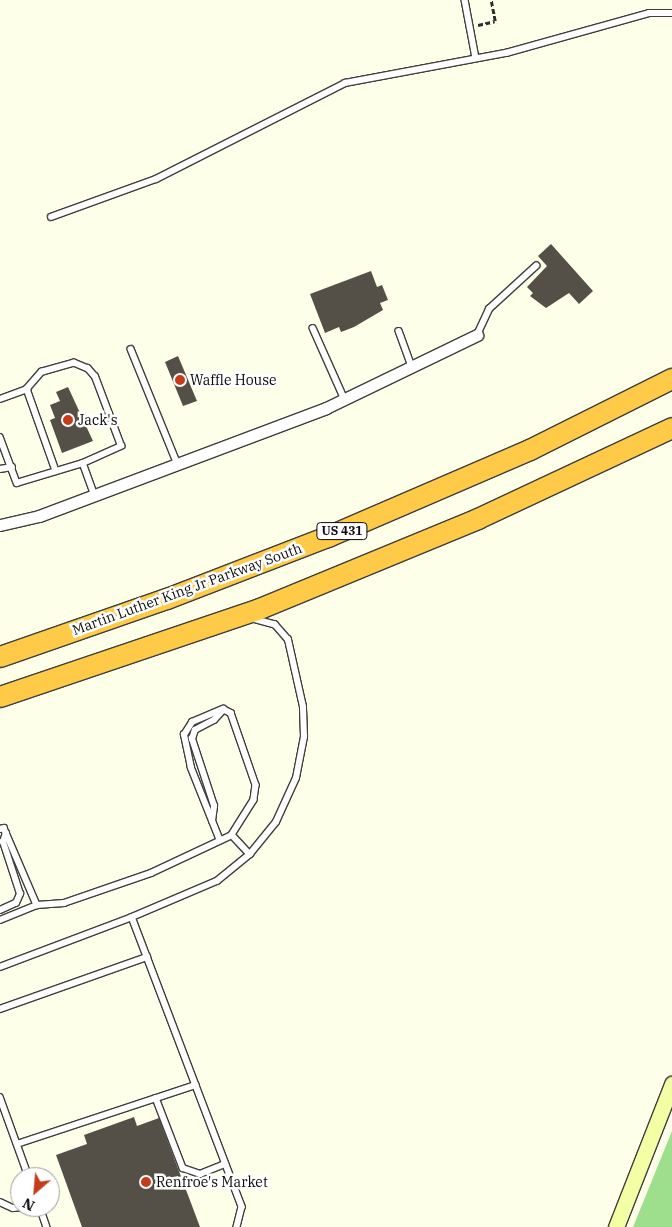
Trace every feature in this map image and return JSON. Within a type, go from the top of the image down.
[{"type":"highway","name":"Martin Luther King Jr Parkway South","points":[[0,657],[167,599],[328,537],[530,450],[672,379]]},
{"type":"highway","points":[[0,697],[234,618],[478,519],[672,428]]},
{"type":"street","points":[[0,525],[39,516],[178,466],[345,400],[477,335]]},
{"type":"street","points":[[616,1227],[672,1084]]},
{"type":"lane","points":[[465,0],[476,58]]},
{"type":"lane","points":[[51,217],[156,179],[345,83],[506,53],[649,13],[672,14]]},
{"type":"lane","points":[[477,335],[489,309],[536,266]]},
{"type":"lane","points":[[313,328],[345,400]]},
{"type":"lane","points":[[399,331],[413,368]]},
{"type":"lane","points":[[131,349],[178,466]]},
{"type":"lane","points":[[0,399],[27,389],[42,372],[70,363],[84,366],[92,372],[122,446],[82,463],[17,483],[0,436]]},
{"type":"lane","points":[[27,389],[56,471]]},
{"type":"lane","points":[[82,463],[95,496]]},
{"type":"lane","points":[[0,469],[12,467]]},
{"type":"lane","points":[[0,967],[132,917],[217,880],[250,854],[276,822],[296,778],[304,737],[303,707],[288,640],[275,625],[258,620],[234,618]]},
{"type":"lane","points":[[0,920],[36,905],[64,903],[151,873],[220,841],[232,835],[254,800],[256,785],[231,713],[223,709],[214,720],[195,730],[192,739],[214,806],[212,821],[220,841]]},
{"type":"lane","points":[[0,829],[4,828],[36,905]]},
{"type":"lane","points":[[0,910],[16,903],[20,894],[2,842],[6,833]]},
{"type":"lane","points":[[232,835],[250,854]]},
{"type":"lane","points":[[132,917],[242,1207],[237,1227]]},
{"type":"lane","points":[[0,1010],[147,957]]},
{"type":"lane","points":[[17,1144],[195,1085]]},
{"type":"lane","points":[[0,1097],[3,1113],[25,1167]]},
{"type":"lane","points":[[156,1098],[183,1168],[200,1174],[225,1164]]},
{"type":"path","points":[[470,28],[495,21],[491,0]]},
{"type":"green space","points":[[672,1131],[672,1227],[633,1227]]},
{"type":"building","points":[[551,244],[593,291],[579,304],[569,293],[546,308],[530,296],[533,293],[527,287],[547,266],[538,256]]},
{"type":"building","points":[[371,271],[377,287],[382,285],[388,300],[380,303],[383,310],[354,327],[341,332],[339,327],[325,333],[310,294]]},
{"type":"building","points":[[178,356],[197,401],[183,406],[165,362]]},
{"type":"building","points":[[68,387],[93,441],[62,453],[50,420],[55,418],[50,405],[60,401],[56,392]]},
{"type":"building","points":[[134,1117],[137,1126],[159,1118],[200,1227],[82,1227],[56,1155],[87,1144],[84,1135]]},
{"type":"place","name":"Waffle House","points":[[180,380]]},
{"type":"place","name":"Jack's","points":[[68,420]]},
{"type":"place","name":"Renfroe's Market","points":[[146,1182]]}]
